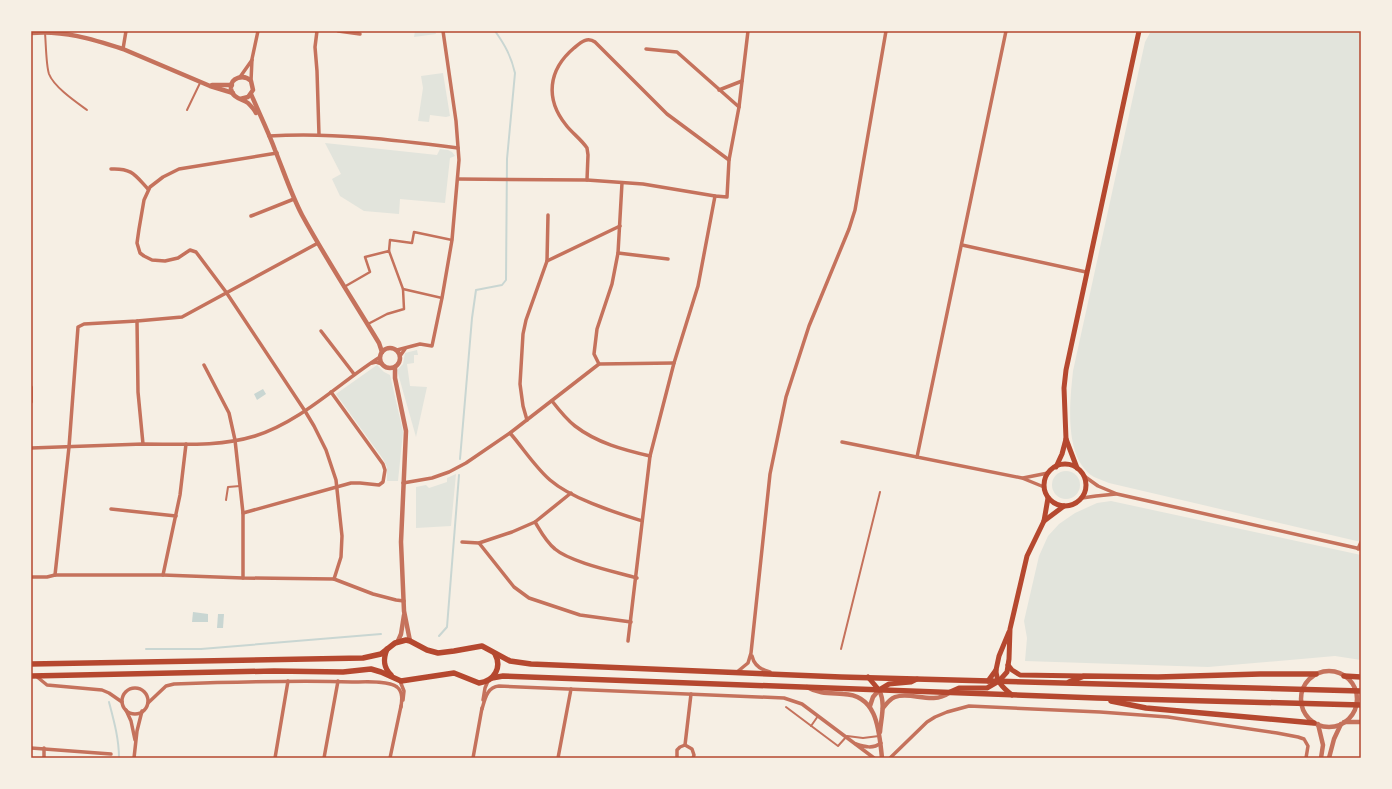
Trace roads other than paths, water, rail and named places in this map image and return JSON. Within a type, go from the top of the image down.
[{"type":"main road","points":[[1012,695],[1005,690],[999,681],[996,675],[996,670],[999,656],[1010,629],[1027,556],[1044,521],[1048,498],[1044,487],[1045,481],[1048,473],[1056,466],[1062,454],[1066,439],[1065,376],[1137,37],[1140,31]]},
{"type":"main road","points":[[1048,498],[1054,503],[1064,506],[1072,505],[1082,498],[1085,493],[1086,486],[1084,476],[1077,468],[1066,439]]},
{"type":"main road","points":[[1056,466],[1069,465],[1077,468]]},
{"type":"main road","points":[[1044,521],[1064,506]]},
{"type":"main road","points":[[949,693],[959,688],[987,688],[999,681],[1007,672],[1010,629]]},
{"type":"main road","points":[[31,664],[360,658],[374,656],[398,641],[410,641],[433,652],[445,653],[478,646],[487,648],[505,659],[521,663],[917,679],[1361,691]]},
{"type":"main road","points":[[387,649],[384,659],[385,666],[387,670],[397,679]]},
{"type":"main road","points":[[491,678],[497,672],[498,668],[498,660],[495,654]]},
{"type":"main road","points":[[1008,665],[1012,670],[1020,675],[1137,677],[1316,674]]},
{"type":"main road","points":[[33,676],[343,672],[371,669],[406,681],[454,673],[479,683],[491,678],[503,676],[1097,698],[1361,704]]},
{"type":"main road","points":[[988,681],[996,670]]},
{"type":"main road","points":[[1066,683],[1084,676]]},
{"type":"main road","points":[[1344,676],[1361,677]]},
{"type":"main road","points":[[868,677],[879,690]]},
{"type":"main road","points":[[879,690],[889,684],[911,682],[917,679]]},
{"type":"main road","points":[[1097,698],[1146,708],[1316,724]]},
{"type":"street","points":[[123,49],[126,31]]},
{"type":"street","points":[[240,99],[246,98],[251,94],[253,88],[251,82],[252,59],[258,31]]},
{"type":"street","points":[[316,31],[315,47],[318,71],[319,135]]},
{"type":"street","points":[[338,31],[360,34]]},
{"type":"street","points":[[379,343],[388,348],[394,348],[397,350],[420,344],[432,346],[442,298],[452,240],[458,180],[456,121],[443,31]]},
{"type":"street","points":[[458,180],[587,180],[642,184],[727,197],[729,160],[739,107],[748,31]]},
{"type":"street","points":[[737,672],[748,663],[751,653],[770,474],[785,403],[793,373],[809,326],[854,214],[886,31]]},
{"type":"street","points":[[917,457],[1006,31]]},
{"type":"street","points":[[31,33],[64,33],[123,49],[202,83],[233,94],[251,106],[260,117]]},
{"type":"street","points":[[587,180],[588,153],[586,148],[560,117],[553,102],[551,90],[555,75],[562,62],[573,49],[583,41],[589,39],[595,42],[667,114],[729,160]]},
{"type":"street","points":[[646,50],[677,52],[739,107]]},
{"type":"street","points":[[233,94],[232,85],[235,80],[240,77],[252,59]]},
{"type":"street","points":[[240,77],[246,78],[251,82]]},
{"type":"street","points":[[719,90],[742,81]]},
{"type":"street","points":[[202,83],[218,86],[232,85]]},
{"type":"street","points":[[251,94],[277,153],[294,199],[318,243],[379,343],[382,364]]},
{"type":"street","points":[[269,136],[363,136],[458,148]]},
{"type":"street","points":[[277,153],[179,168],[155,182],[148,189],[143,203],[137,243],[140,253],[152,260],[166,261],[178,258],[188,250],[194,250],[226,292],[314,426],[326,450],[332,467],[337,486],[340,508],[342,543],[341,557],[334,579]]},
{"type":"street","points":[[111,169],[129,171],[148,189]]},
{"type":"street","points":[[599,364],[594,354],[597,329],[612,284],[618,253],[622,183]]},
{"type":"street","points":[[628,641],[637,578],[650,456],[674,363],[698,286],[715,196]]},
{"type":"street","points":[[251,216],[294,199]]},
{"type":"street","points":[[527,420],[523,406],[520,384],[523,334],[526,320],[547,261],[548,215]]},
{"type":"street","points":[[547,261],[620,226]]},
{"type":"street","points":[[368,324],[387,314],[404,309],[403,289],[389,251],[390,240],[412,243],[414,232],[452,240]]},
{"type":"street","points":[[55,575],[68,447],[77,330],[79,326],[84,324],[138,321],[182,317],[188,315],[226,292],[318,243]]},
{"type":"street","points":[[962,245],[1086,272]]},
{"type":"street","points":[[344,287],[370,272],[365,257],[389,251]]},
{"type":"street","points":[[618,253],[668,259]]},
{"type":"street","points":[[403,289],[442,298]]},
{"type":"street","points":[[138,321],[138,392],[143,444]]},
{"type":"street","points":[[320,331],[354,374]]},
{"type":"street","points":[[31,448],[186,444],[235,440],[260,434],[304,411],[381,355],[388,348]]},
{"type":"street","points":[[400,356],[405,348]]},
{"type":"street","points":[[389,368],[395,367],[400,362],[400,356],[397,350]]},
{"type":"street","points":[[369,364],[376,362],[382,364],[389,368],[395,378]]},
{"type":"street","points":[[403,483],[432,478],[449,472],[466,463],[510,433],[599,364],[674,363]]},
{"type":"street","points":[[204,365],[229,413],[235,440],[243,513],[243,578]]},
{"type":"street","points":[[395,367],[395,378],[406,431],[401,542],[404,611],[401,634],[398,641]]},
{"type":"street","points":[[31,388],[31,402]]},
{"type":"street","points":[[243,513],[337,486],[360,483],[381,484],[384,480],[384,470],[380,459],[331,392]]},
{"type":"street","points":[[552,401],[575,426],[590,436],[620,449],[650,456]]},
{"type":"street","points":[[510,433],[547,477],[571,493],[609,510],[642,521]]},
{"type":"street","points":[[842,442],[1022,478],[1044,487]]},
{"type":"street","points":[[163,575],[180,495],[186,444]]},
{"type":"street","points":[[1022,478],[1048,473]]},
{"type":"street","points":[[1084,476],[1098,486],[1117,494],[1360,549],[1361,542]]},
{"type":"street","points":[[462,542],[479,543],[499,537],[535,522],[571,493]]},
{"type":"street","points":[[1082,498],[1117,494]]},
{"type":"street","points":[[112,509],[176,516]]},
{"type":"street","points":[[535,522],[548,542],[559,552],[582,561],[637,578]]},
{"type":"street","points":[[479,543],[514,587],[529,598],[580,615],[631,622]]},
{"type":"street","points":[[31,577],[47,577],[55,575],[163,575],[334,579],[373,594],[404,601]]},
{"type":"street","points":[[404,611],[410,641]]},
{"type":"street","points":[[751,653],[753,660],[758,666],[767,672],[773,673]]},
{"type":"street","points":[[1321,758],[1322,740],[1316,724],[1304,712],[1301,698],[1305,684],[1316,674],[1332,671],[1344,676],[1350,681],[1357,699],[1353,714],[1343,723],[1334,739],[1329,758]]},
{"type":"street","points":[[33,676],[47,685],[102,690],[110,693],[122,702],[133,732],[135,745]]},
{"type":"street","points":[[472,758],[485,688],[491,678]]},
{"type":"street","points":[[390,758],[404,693],[404,689],[397,679]]},
{"type":"street","points":[[134,758],[142,711],[148,703],[166,686],[174,684],[288,681],[384,683],[392,684],[401,692],[401,707]]},
{"type":"street","points":[[275,758],[288,681]]},
{"type":"street","points":[[324,758],[338,681]]},
{"type":"street","points":[[482,709],[489,691],[496,686],[784,698],[802,704],[874,758]]},
{"type":"street","points":[[807,687],[820,693],[854,695],[870,706],[880,736],[882,758]]},
{"type":"street","points":[[122,702],[127,690],[136,688],[144,691],[148,703]]},
{"type":"street","points":[[558,758],[571,689]]},
{"type":"street","points":[[870,706],[873,697],[879,690],[882,697],[883,708],[880,736]]},
{"type":"street","points":[[883,708],[895,697],[936,698],[942,697],[949,693]]},
{"type":"street","points":[[685,745],[691,694]]},
{"type":"street","points":[[890,758],[927,722],[948,712],[969,706],[1100,712],[1168,717],[1298,737],[1304,739],[1308,746],[1306,758]]},
{"type":"street","points":[[125,709],[131,713],[139,713],[142,711]]},
{"type":"street","points":[[1316,724],[1328,727],[1343,723],[1361,722]]},
{"type":"street","points":[[853,743],[865,747],[872,747],[881,743]]},
{"type":"street","points":[[677,758],[677,750],[685,745]]},
{"type":"street","points":[[685,745],[692,749],[694,755],[693,758]]},
{"type":"street","points":[[31,748],[111,754]]},
{"type":"street","points":[[44,748],[44,758]]},
{"type":"lane","points":[[45,32],[48,73],[53,81],[74,101],[88,110]]},
{"type":"lane","points":[[187,110],[202,83]]},
{"type":"lane","points":[[226,500],[228,487],[240,486]]},
{"type":"lane","points":[[840,649],[880,492]]},
{"type":"lane","points":[[786,707],[838,746],[845,737],[870,738],[880,736]]},
{"type":"lane","points":[[811,726],[818,716]]},
{"type":"waterway","points":[[460,459],[472,318],[476,290],[502,285],[506,280],[507,159],[515,73],[512,61],[495,31]]},
{"type":"waterway","points":[[439,636],[447,627],[459,475]]},
{"type":"waterway","points":[[146,649],[201,649],[381,634]]},
{"type":"waterway","points":[[109,702],[117,737],[119,758]]}]
